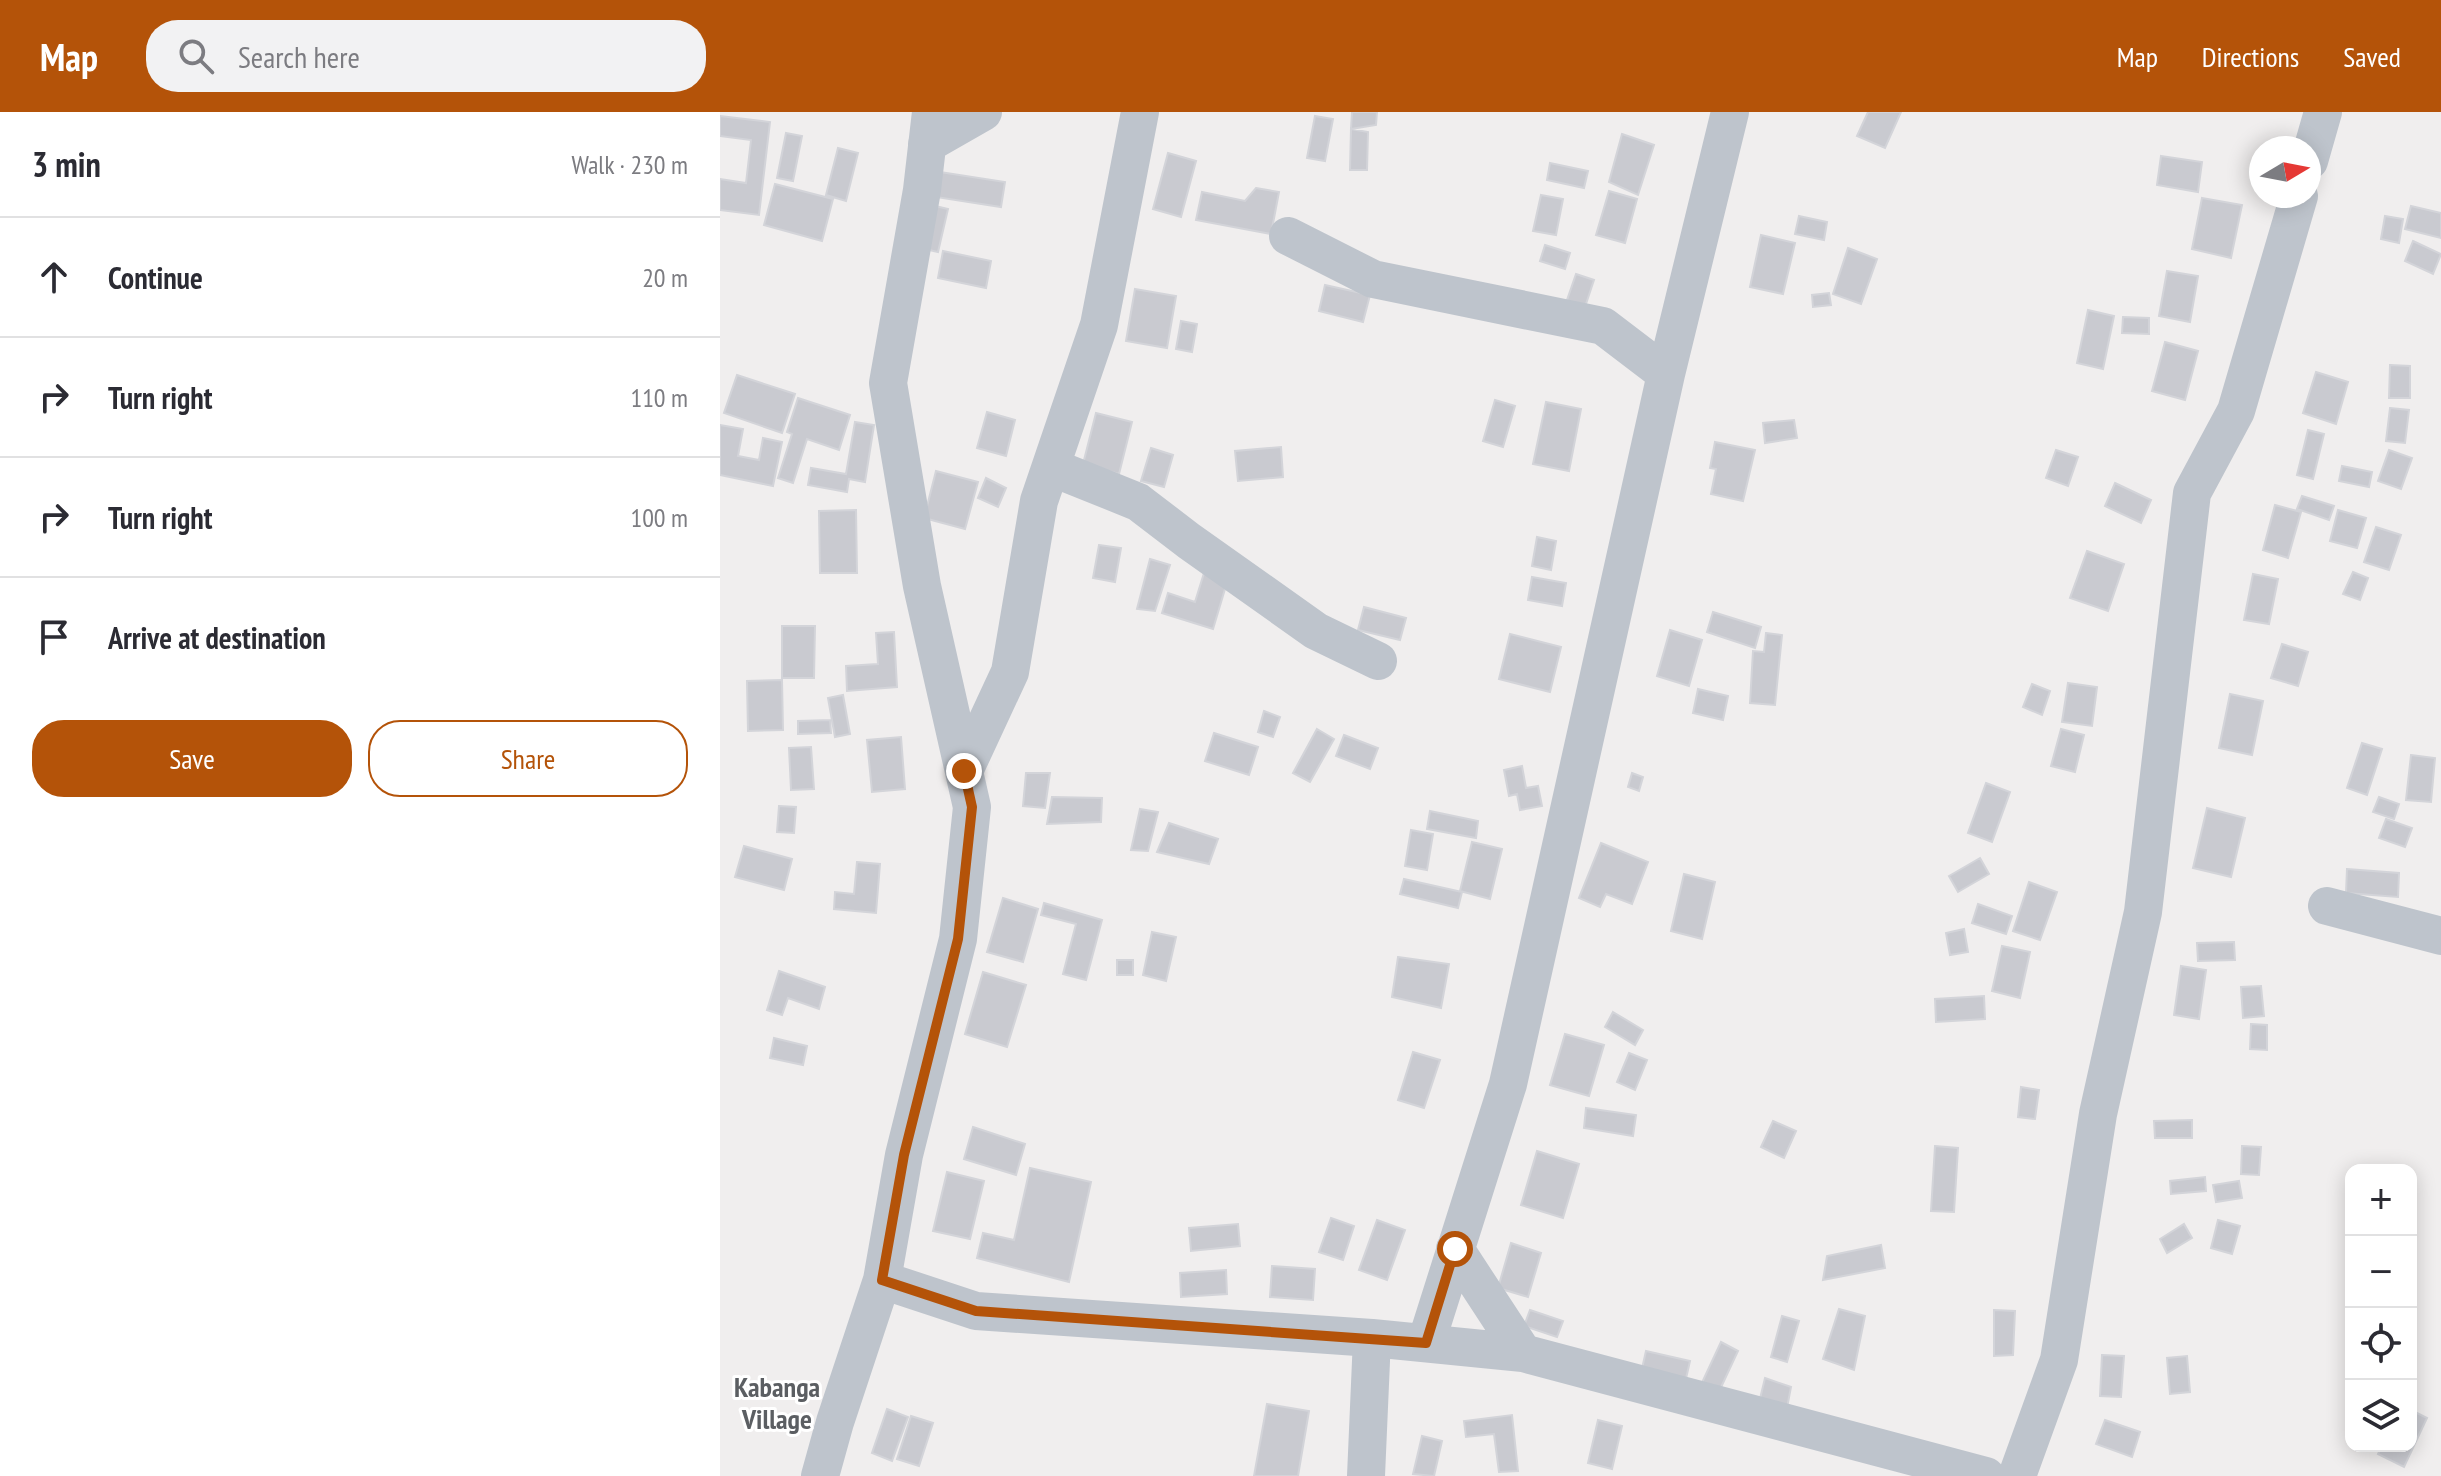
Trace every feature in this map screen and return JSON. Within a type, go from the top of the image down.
[{"type":"street","points":[[820,1476],[882,1280],[904,1155],[958,939],[972,807],[922,586],[888,383],[922,190],[929,128],[983,112]]},
{"type":"street","points":[[964,771],[1010,672],[1039,501],[1099,325],[1140,112]]},
{"type":"street","points":[[1426,1343],[1508,1084],[1666,374],[1730,112]]},
{"type":"street","points":[[2316,136],[2323,112]]},
{"type":"street","points":[[2017,1476],[2059,1360],[2098,1114],[2143,912],[2192,493],[2236,411],[2295,208]]},
{"type":"street","points":[[1288,236],[1373,279],[1603,326],[1666,374]]},
{"type":"street","points":[[1051,467],[1138,502],[1316,631],[1378,661]]},
{"type":"street","points":[[2327,906],[2441,936]]},
{"type":"street","points":[[1455,1249],[1523,1353]]},
{"type":"street","points":[[882,1280],[976,1311],[1372,1338],[1523,1353],[1986,1476]]},
{"type":"street","points":[[1366,1476],[1372,1338]]},
{"type":"building","points":[[1352,112],[1377,112],[1376,125],[1351,129]]},
{"type":"building","points":[[1868,112],[1901,112],[1885,148],[1857,136]]},
{"type":"building","points":[[720,116],[770,122],[759,215],[720,210],[720,179],[746,183],[751,140],[720,136]]},
{"type":"building","points":[[1315,116],[1333,119],[1325,161],[1307,158]]},
{"type":"building","points":[[1351,129],[1368,132],[1367,170],[1350,170]]},
{"type":"building","points":[[786,133],[802,136],[793,181],[777,178]]},
{"type":"building","points":[[1622,134],[1654,145],[1638,195],[1609,182]]},
{"type":"building","points":[[838,148],[858,153],[846,201],[826,195]]},
{"type":"building","points":[[1168,153],[1196,161],[1181,217],[1153,209]]},
{"type":"building","points":[[2161,156],[2202,162],[2198,192],[2157,185]]},
{"type":"building","points":[[1550,163],[1588,171],[1584,188],[1547,180]]},
{"type":"building","points":[[940,172],[1005,182],[1001,207],[936,197]]},
{"type":"building","points":[[775,184],[833,199],[822,241],[764,225]]},
{"type":"building","points":[[1256,188],[1279,192],[1271,234],[1196,220],[1202,192],[1245,201]]},
{"type":"building","points":[[1609,191],[1637,199],[1625,243],[1596,235]]},
{"type":"building","points":[[1541,195],[1563,199],[1556,235],[1533,231]]},
{"type":"building","points":[[2202,198],[2242,205],[2231,258],[2192,249]]},
{"type":"building","points":[[927,204],[948,209],[938,252],[916,247]]},
{"type":"building","points":[[2411,206],[2441,213],[2441,238],[2405,229]]},
{"type":"building","points":[[1799,216],[1827,222],[1824,240],[1795,234]]},
{"type":"building","points":[[2385,216],[2403,219],[2399,243],[2381,239]]},
{"type":"building","points":[[1761,235],[1795,243],[1783,294],[1750,287]]},
{"type":"building","points":[[2413,241],[2441,254],[2433,274],[2405,261]]},
{"type":"building","points":[[1545,245],[1570,253],[1565,269],[1540,261]]},
{"type":"building","points":[[1848,248],[1877,259],[1861,304],[1833,294]]},
{"type":"building","points":[[943,251],[991,261],[986,288],[938,278]]},
{"type":"building","points":[[2167,271],[2198,276],[2190,322],[2159,316]]},
{"type":"building","points":[[1576,274],[1594,280],[1584,310],[1566,303]]},
{"type":"building","points":[[1325,285],[1370,295],[1363,322],[1319,311]]},
{"type":"building","points":[[1135,289],[1176,296],[1167,348],[1126,341]]},
{"type":"building","points":[[1829,293],[1831,305],[1813,307],[1812,295]]},
{"type":"building","points":[[2088,310],[2114,316],[2103,369],[2077,363]]},
{"type":"building","points":[[2123,317],[2149,318],[2149,334],[2122,333]]},
{"type":"building","points":[[1181,321],[1197,324],[1192,352],[1176,349]]},
{"type":"building","points":[[2165,342],[2198,351],[2185,400],[2152,391]]},
{"type":"building","points":[[2390,365],[2410,366],[2410,398],[2389,398]]},
{"type":"building","points":[[2316,372],[2348,382],[2336,424],[2303,413]]},
{"type":"building","points":[[737,375],[795,394],[782,433],[724,413]]},
{"type":"building","points":[[798,398],[850,415],[839,450],[807,439],[793,483],[778,478],[792,434],[787,432]]},
{"type":"building","points":[[1495,400],[1515,406],[1503,447],[1483,441]]},
{"type":"building","points":[[1546,402],[1581,409],[1569,471],[1533,464]]},
{"type":"building","points":[[2390,408],[2409,410],[2405,443],[2386,441]]},
{"type":"building","points":[[987,412],[1015,420],[1006,456],[977,448]]},
{"type":"building","points":[[1096,413],[1132,422],[1119,474],[1083,464]]},
{"type":"building","points":[[1794,420],[1797,438],[1765,443],[1763,423]]},
{"type":"building","points":[[855,422],[874,425],[865,482],[849,479],[847,492],[808,485],[811,468],[846,474]]},
{"type":"building","points":[[720,425],[743,429],[738,456],[759,460],[763,438],[782,442],[773,486],[720,475]]},
{"type":"building","points":[[2308,430],[2324,434],[2313,479],[2297,475]]},
{"type":"building","points":[[1715,442],[1755,450],[1743,501],[1711,494],[1716,469],[1710,468]]},
{"type":"building","points":[[1281,447],[1283,477],[1238,481],[1235,451]]},
{"type":"building","points":[[1151,448],[1173,455],[1164,487],[1141,481]]},
{"type":"building","points":[[2056,450],[2078,457],[2068,486],[2046,478]]},
{"type":"building","points":[[2389,450],[2412,458],[2401,489],[2378,481]]},
{"type":"building","points":[[2342,466],[2372,472],[2369,487],[2339,481]]},
{"type":"building","points":[[936,471],[978,482],[965,529],[924,518]]},
{"type":"building","points":[[986,478],[1006,488],[998,507],[978,498]]},
{"type":"building","points":[[2115,483],[2151,500],[2141,523],[2105,506]]},
{"type":"building","points":[[2302,496],[2334,506],[2329,520],[2297,509]]},
{"type":"building","points":[[2275,505],[2301,512],[2288,558],[2263,550]]},
{"type":"building","points":[[856,510],[857,573],[820,573],[819,511]]},
{"type":"building","points":[[2338,510],[2366,518],[2357,548],[2330,541]]},
{"type":"building","points":[[2376,527],[2401,535],[2389,570],[2364,562]]},
{"type":"building","points":[[1537,537],[1556,541],[1551,570],[1532,566]]},
{"type":"building","points":[[1099,545],[1121,548],[1115,582],[1093,578]]},
{"type":"building","points":[[2087,551],[2124,564],[2108,611],[2070,598]]},
{"type":"building","points":[[1150,559],[1170,565],[1155,611],[1137,609]]},
{"type":"building","points":[[2353,572],[2368,578],[2360,600],[2343,594]]},
{"type":"building","points":[[1204,573],[1228,579],[1213,629],[1162,613],[1168,593],[1195,602]]},
{"type":"building","points":[[2253,574],[2278,579],[2269,624],[2244,620]]},
{"type":"building","points":[[1532,577],[1566,583],[1562,606],[1528,600]]},
{"type":"building","points":[[1364,607],[1406,618],[1400,640],[1358,630]]},
{"type":"building","points":[[1713,612],[1761,627],[1755,648],[1707,632]]},
{"type":"building","points":[[782,626],[815,626],[814,678],[782,678]]},
{"type":"building","points":[[1670,630],[1702,640],[1689,686],[1657,676]]},
{"type":"building","points":[[894,632],[897,687],[847,691],[846,666],[878,664],[876,633]]},
{"type":"building","points":[[1766,633],[1782,635],[1775,705],[1750,703],[1753,651],[1764,652]]},
{"type":"building","points":[[1510,634],[1561,647],[1550,692],[1499,679]]},
{"type":"building","points":[[2282,644],[2308,652],[2298,686],[2271,678]]},
{"type":"building","points":[[782,680],[783,730],[748,731],[747,681]]},
{"type":"building","points":[[2068,683],[2097,687],[2092,726],[2062,722]]},
{"type":"building","points":[[2032,684],[2050,691],[2042,715],[2023,707]]},
{"type":"building","points":[[1698,689],[1728,696],[1723,720],[1693,713]]},
{"type":"building","points":[[2230,694],[2263,701],[2252,755],[2219,748]]},
{"type":"building","points":[[843,695],[850,734],[835,737],[828,698]]},
{"type":"building","points":[[1264,711],[1280,717],[1273,737],[1258,732]]},
{"type":"building","points":[[830,720],[831,733],[798,734],[798,721]]},
{"type":"building","points":[[1317,729],[1334,739],[1310,782],[1293,773]]},
{"type":"building","points":[[2061,729],[2084,735],[2075,772],[2051,766]]},
{"type":"building","points":[[1214,733],[1258,747],[1249,775],[1205,761]]},
{"type":"building","points":[[1344,735],[1378,748],[1370,769],[1336,756]]},
{"type":"building","points":[[901,737],[905,789],[872,792],[867,740]]},
{"type":"building","points":[[2362,743],[2382,749],[2367,795],[2347,788]]},
{"type":"building","points":[[811,747],[814,789],[791,790],[789,748]]},
{"type":"building","points":[[2411,755],[2435,758],[2431,802],[2406,800]]},
{"type":"building","points":[[1522,766],[1526,788],[1538,786],[1542,806],[1520,810],[1517,794],[1509,796],[1504,770]]},
{"type":"building","points":[[1026,773],[1050,773],[1045,808],[1023,806]]},
{"type":"building","points":[[1632,773],[1643,777],[1639,791],[1628,787]]},
{"type":"building","points":[[1986,783],[2010,792],[1992,842],[1968,833]]},
{"type":"building","points":[[1052,797],[1102,798],[1101,822],[1047,824]]},
{"type":"building","points":[[2379,797],[2399,804],[2394,819],[2373,812]]},
{"type":"building","points":[[779,806],[796,807],[794,833],[777,832]]},
{"type":"building","points":[[2207,808],[2245,818],[2231,877],[2193,868]]},
{"type":"building","points":[[1140,809],[1158,812],[1148,851],[1131,850]]},
{"type":"building","points":[[1430,811],[1478,821],[1476,838],[1427,829]]},
{"type":"building","points":[[2386,819],[2412,828],[2405,847],[2379,838]]},
{"type":"building","points":[[1169,823],[1218,839],[1209,864],[1157,852]]},
{"type":"building","points":[[1411,830],[1433,834],[1427,870],[1405,866]]},
{"type":"building","points":[[1472,842],[1502,849],[1490,899],[1460,891]]},
{"type":"building","points":[[1601,843],[1648,862],[1632,904],[1606,894],[1600,907],[1579,898]]},
{"type":"building","points":[[744,846],[792,859],[784,890],[735,877]]},
{"type":"building","points":[[1980,858],[1989,874],[1958,892],[1949,876]]},
{"type":"building","points":[[857,862],[880,864],[876,913],[834,909],[835,892],[854,894]]},
{"type":"building","points":[[2347,869],[2399,873],[2398,897],[2346,893]]},
{"type":"building","points":[[1684,874],[1715,882],[1702,939],[1671,931]]},
{"type":"building","points":[[1404,879],[1462,892],[1458,908],[1400,894]]},
{"type":"building","points":[[2029,882],[2057,892],[2040,940],[2013,931]]},
{"type":"building","points":[[1003,898],[1038,909],[1023,962],[987,952]]},
{"type":"building","points":[[1044,903],[1102,920],[1086,980],[1063,974],[1076,924],[1041,915]]},
{"type":"building","points":[[1978,904],[2012,916],[2006,934],[1972,923]]},
{"type":"building","points":[[1964,929],[1968,952],[1950,955],[1946,933]]},
{"type":"building","points":[[1152,932],[1176,937],[1166,981],[1143,975]]},
{"type":"building","points":[[2234,942],[2235,960],[2198,961],[2197,943]]},
{"type":"building","points":[[2002,946],[2030,952],[2020,998],[1992,991]]},
{"type":"building","points":[[1398,957],[1449,964],[1441,1008],[1392,997]]},
{"type":"building","points":[[1117,960],[1133,960],[1133,975],[1117,975]]},
{"type":"building","points":[[2181,966],[2206,970],[2199,1019],[2174,1015]]},
{"type":"building","points":[[779,971],[825,987],[819,1009],[788,998],[782,1015],[767,1010]]},
{"type":"building","points":[[983,972],[1026,985],[1007,1047],[965,1034]]},
{"type":"building","points":[[2261,986],[2264,1016],[2243,1018],[2241,987]]},
{"type":"building","points":[[1984,996],[1985,1019],[1936,1022],[1935,999]]},
{"type":"building","points":[[1613,1012],[1643,1030],[1635,1045],[1605,1027]]},
{"type":"building","points":[[2251,1024],[2267,1025],[2267,1050],[2250,1049]]},
{"type":"building","points":[[1565,1034],[1604,1045],[1589,1096],[1550,1085]]},
{"type":"building","points":[[774,1038],[807,1046],[803,1065],[770,1058]]},
{"type":"building","points":[[1413,1052],[1440,1060],[1424,1108],[1398,1100]]},
{"type":"building","points":[[1629,1053],[1647,1060],[1635,1090],[1617,1082]]},
{"type":"building","points":[[2021,1087],[2039,1090],[2035,1119],[2018,1117]]},
{"type":"building","points":[[1586,1108],[1636,1115],[1633,1136],[1584,1128]]},
{"type":"building","points":[[2192,1120],[2192,1138],[2155,1138],[2154,1121]]},
{"type":"building","points":[[1773,1121],[1796,1131],[1784,1158],[1761,1147]]},
{"type":"building","points":[[973,1127],[1025,1144],[1016,1175],[964,1159]]},
{"type":"building","points":[[1935,1146],[1958,1148],[1954,1212],[1931,1211]]},
{"type":"building","points":[[2242,1146],[2261,1147],[2259,1175],[2241,1174]]},
{"type":"building","points":[[1537,1151],[1579,1164],[1563,1218],[1521,1205]]},
{"type":"building","points":[[1030,1168],[1091,1182],[1069,1282],[977,1258],[983,1233],[1014,1240]]},
{"type":"building","points":[[947,1172],[984,1181],[970,1239],[933,1231]]},
{"type":"building","points":[[2205,1177],[2206,1191],[2171,1194],[2170,1181]]},
{"type":"building","points":[[2239,1181],[2242,1198],[2216,1202],[2213,1185]]},
{"type":"building","points":[[1331,1218],[1354,1226],[1343,1260],[1319,1252]]},
{"type":"building","points":[[1377,1220],[1405,1230],[1387,1280],[1359,1270]]},
{"type":"building","points":[[2218,1220],[2240,1226],[2232,1254],[2211,1248]]},
{"type":"building","points":[[1238,1224],[1240,1246],[1191,1251],[1189,1228]]},
{"type":"building","points":[[2184,1224],[2192,1238],[2167,1253],[2160,1239]]},
{"type":"building","points":[[1511,1243],[1541,1253],[1528,1297],[1498,1288]]},
{"type":"building","points":[[1881,1245],[1885,1268],[1823,1280],[1827,1256]]},
{"type":"building","points":[[1272,1266],[1315,1269],[1313,1300],[1270,1297]]},
{"type":"building","points":[[1226,1270],[1227,1294],[1181,1297],[1180,1273]]},
{"type":"building","points":[[1839,1309],[1865,1316],[1854,1370],[1823,1359]]},
{"type":"building","points":[[1530,1310],[1563,1321],[1557,1337],[1524,1326]]},
{"type":"building","points":[[1994,1310],[2015,1311],[2013,1355],[1994,1356]]},
{"type":"building","points":[[1782,1316],[1799,1321],[1787,1362],[1771,1357]]},
{"type":"building","points":[[1721,1342],[1738,1351],[1716,1398],[1699,1389]]},
{"type":"building","points":[[1646,1351],[1690,1361],[1685,1383],[1641,1373]]},
{"type":"building","points":[[2102,1355],[2124,1356],[2121,1397],[2100,1396]]},
{"type":"building","points":[[2187,1356],[2190,1392],[2170,1394],[2167,1358]]},
{"type":"building","points":[[1765,1378],[1791,1387],[1786,1413],[1758,1407]]},
{"type":"building","points":[[1267,1404],[1309,1411],[1298,1476],[1254,1476]]},
{"type":"building","points":[[887,1409],[908,1417],[892,1461],[872,1453]]},
{"type":"building","points":[[2417,1413],[2427,1418],[2417,1439]]},
{"type":"building","points":[[1512,1415],[1518,1471],[1499,1472],[1494,1434],[1466,1437],[1464,1421]]},
{"type":"building","points":[[911,1416],[933,1423],[919,1466],[897,1459]]},
{"type":"building","points":[[1598,1420],[1622,1426],[1612,1469],[1588,1463]]},
{"type":"building","points":[[2105,1420],[2140,1432],[2132,1457],[2096,1444]]},
{"type":"building","points":[[1422,1436],[1442,1441],[1434,1476],[1413,1474]]},
{"type":"building","points":[[2379,1452],[2411,1452],[2404,1467]]},
{"type":"district","name":"Kabanga Village","points":[[777,1402]]},
{"type":"route","points":[[964,771],[972,807],[958,939],[904,1155],[882,1280],[976,1311],[1426,1343],[1455,1249]]}]
